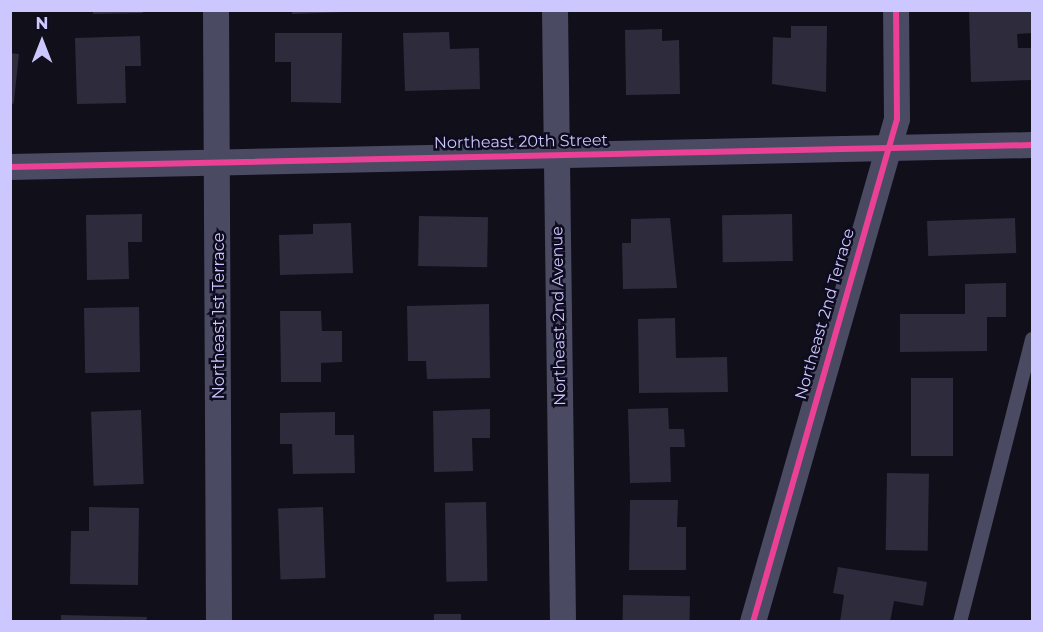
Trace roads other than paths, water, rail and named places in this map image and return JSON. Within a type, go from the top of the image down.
[{"type":"street","name":"Northeast 1st Terrace","points":[[216,10],[219,621]]},
{"type":"street","name":"Northeast 2nd Avenue","points":[[555,10],[563,621]]},
{"type":"street","name":"Northeast 2nd Terrace","points":[[753,621],[885,147],[897,119],[896,10]]},
{"type":"street","name":"Northeast 20th Street","points":[[10,168],[1032,145]]},
{"type":"lane","points":[[960,621],[1032,339]]}]
